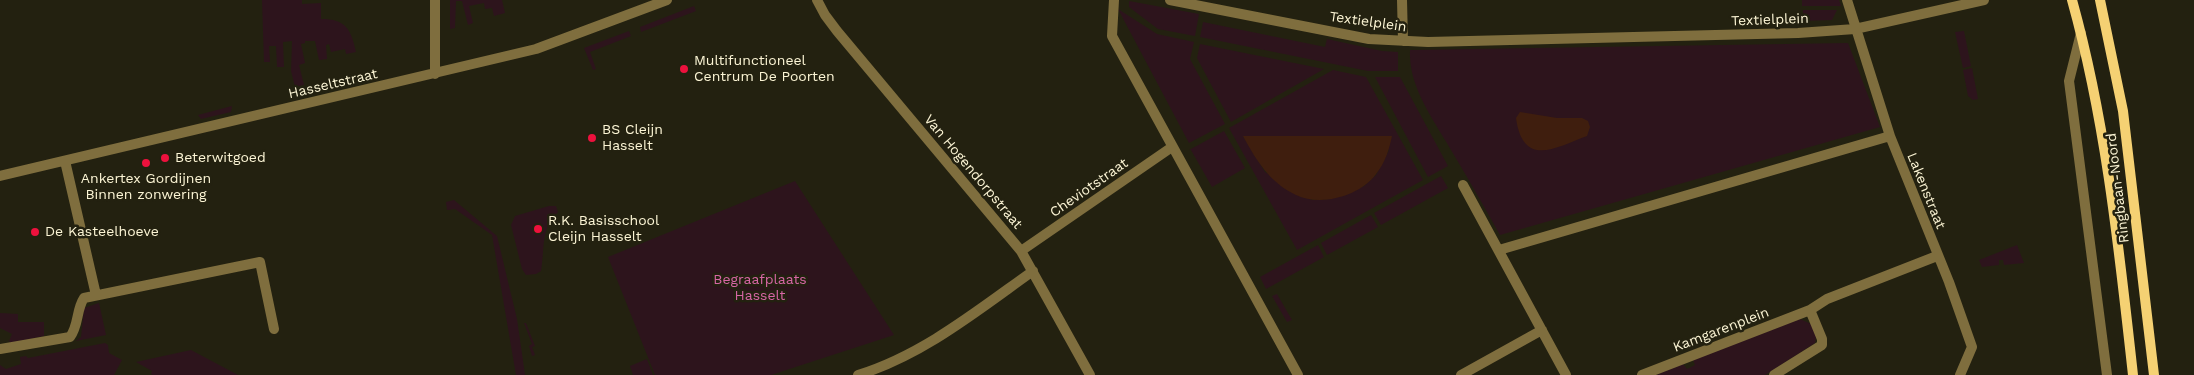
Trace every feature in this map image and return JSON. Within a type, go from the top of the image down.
[{"type":"main road","name":"Ringbaan-Noord","points":[[2072,0],[2081,32],[2104,153],[2117,233],[2133,375]]},
{"type":"main road","name":"Ringbaan-Noord","points":[[2100,0],[2123,111],[2154,375]]},
{"type":"street","points":[[435,0],[435,74]]},
{"type":"street","name":"Hasseltstraat","points":[[0,176],[536,49],[667,0]]},
{"type":"street","name":"Van Hogendorpstraat","points":[[817,0],[824,15],[837,31],[1021,251],[1090,375]]},
{"type":"street","points":[[1114,0],[1112,36],[1298,375]]},
{"type":"street","name":"Textielplein","points":[[1170,0],[1369,39],[1403,42],[1798,33],[1855,29],[1984,0]]},
{"type":"street","points":[[1402,0],[1403,42]]},
{"type":"street","points":[[1499,250],[1890,136],[1847,0]]},
{"type":"street","points":[[2081,32],[2068,81],[2107,375]]},
{"type":"street","name":"Lakenstraat","points":[[1890,136],[1972,347],[1960,375]]},
{"type":"street","name":"Cheviotstraat","points":[[1021,251],[1172,147]]},
{"type":"street","points":[[65,160],[96,295]]},
{"type":"street","points":[[1464,185],[1566,375]]},
{"type":"street","name":"Kamgarenplein","points":[[1642,375],[1810,310],[1827,299],[1937,256]]},
{"type":"street","points":[[0,349],[70,337],[76,328],[80,303],[84,298],[260,262],[274,330]]},
{"type":"street","points":[[858,375],[879,369],[935,340],[1033,271]]},
{"type":"street","points":[[1774,375],[1822,345],[1822,339],[1810,310]]},
{"type":"street","points":[[1461,375],[1542,330]]},
{"type":"green space","points":[[262,0],[302,0],[302,4],[321,3],[321,19],[342,23],[352,37],[356,52],[346,54],[345,49],[331,52],[329,44],[326,45],[327,59],[319,60],[315,41],[305,41],[305,43],[301,44],[305,63],[299,65],[304,85],[295,87],[291,71],[292,41],[283,42],[284,67],[277,67],[276,46],[269,46],[270,62],[264,62]]},
{"type":"green space","points":[[450,0],[502,0],[505,13],[494,16],[492,8],[485,9],[484,3],[469,6],[473,23],[468,25],[462,1],[456,1],[455,28],[450,29]]},
{"type":"green space","points":[[1802,0],[1839,0],[1841,6],[1802,6]]},
{"type":"green space","points":[[1129,1],[1199,14],[1195,36],[1158,29],[1129,7]]},
{"type":"green space","points":[[694,6],[696,11],[641,32],[640,27]]},
{"type":"green space","points":[[1118,9],[1157,34],[1194,42],[1190,59],[1225,124],[1189,143]]},
{"type":"green space","points":[[1803,10],[1837,10],[1832,20],[1803,21]]},
{"type":"green space","points":[[1203,22],[1325,47],[1327,39],[1382,51],[1398,52],[1398,71],[1368,71],[1200,37]]},
{"type":"green space","points":[[629,31],[631,36],[590,52],[596,69],[593,70],[584,48]]},
{"type":"green space","points":[[1964,31],[1971,66],[1963,68],[1955,32]]},
{"type":"green space","points":[[1848,43],[1880,127],[1500,235],[1424,105],[1414,78],[1410,50]]},
{"type":"green space","points":[[1200,44],[1324,69],[1231,122],[1197,58]]},
{"type":"green space","points":[[1972,68],[1978,99],[1973,100],[1968,96],[1963,70]]},
{"type":"green space","points":[[1333,70],[1366,77],[1423,180],[1297,250],[1229,128]],"holes":[[[1243,136],[1389,150],[1376,175],[1364,186],[1330,199],[1312,200],[1265,172]]]},
{"type":"green space","points":[[1375,77],[1400,77],[1448,166],[1428,177]]},
{"type":"green space","points":[[232,106],[231,112],[201,119],[198,115]]},
{"type":"green space","points":[[1224,131],[1245,168],[1212,187],[1191,150],[1189,150]]},
{"type":"green space","points":[[1441,176],[1448,188],[1381,225],[1374,213]]},
{"type":"green space","name":"Begraafplaats Hasselt","points":[[795,181],[894,335],[771,375],[655,375],[608,257]]},
{"type":"green space","points":[[454,200],[497,236],[517,319],[525,375],[516,375],[492,235],[455,209],[447,210],[446,202]]},
{"type":"green space","points":[[549,206],[556,206],[558,212],[548,225],[544,240],[541,271],[536,274],[526,275],[522,269],[511,225],[515,216]]},
{"type":"green space","points":[[1371,215],[1378,227],[1327,255],[1321,243]]},
{"type":"green space","points":[[1318,245],[1324,257],[1266,289],[1260,277]]},
{"type":"green space","points":[[2017,245],[2024,263],[2004,265],[2003,260],[1999,260],[1999,265],[1982,267],[1979,260]]},
{"type":"green space","points":[[1277,294],[1292,320],[1287,322],[1272,296]]},
{"type":"green space","points":[[99,303],[106,335],[76,341],[81,337],[84,308]]},
{"type":"green space","points":[[0,313],[18,314],[18,322],[44,322],[44,336],[11,343],[9,341],[12,334],[0,328]]},
{"type":"green space","points":[[1800,319],[1811,324],[1816,336],[1815,343],[1765,375],[1656,375],[1683,364],[1687,369],[1695,365],[1693,360]]},
{"type":"green space","points":[[524,323],[526,323],[535,346],[532,347],[535,355],[532,356],[529,346],[532,344]]},
{"type":"green space","points":[[105,343],[108,345],[109,353],[122,360],[114,375],[0,375],[0,365],[6,369],[21,364],[20,357],[26,356],[28,358]]},
{"type":"green space","points":[[191,350],[238,375],[153,375],[151,374],[152,371],[136,362]]},
{"type":"green space","points":[[647,359],[653,375],[633,375],[630,366]]},
{"type":"shaded area","points":[[1520,112],[1557,118],[1582,118],[1588,121],[1590,127],[1587,136],[1552,149],[1533,149],[1526,144],[1520,134],[1516,118]]},
{"type":"shaded area","points":[[1243,136],[1392,136],[1384,161],[1369,182],[1339,197],[1317,200],[1296,195],[1279,184],[1253,154]]},
{"type":"place","name":"Multifunctioneel Centrum De Poorten","points":[[684,69]]},
{"type":"place","name":"BS Cleijn Hasselt","points":[[592,138]]},
{"type":"place","name":"Beterwitgoed","points":[[165,158]]},
{"type":"place","name":"Ankertex Gordijnen Binnen zonwering","points":[[146,163]]},
{"type":"place","name":"R.K. Basisschool Cleijn Hasselt","points":[[538,229]]},
{"type":"place","name":"De Kasteelhoeve","points":[[35,232]]}]
